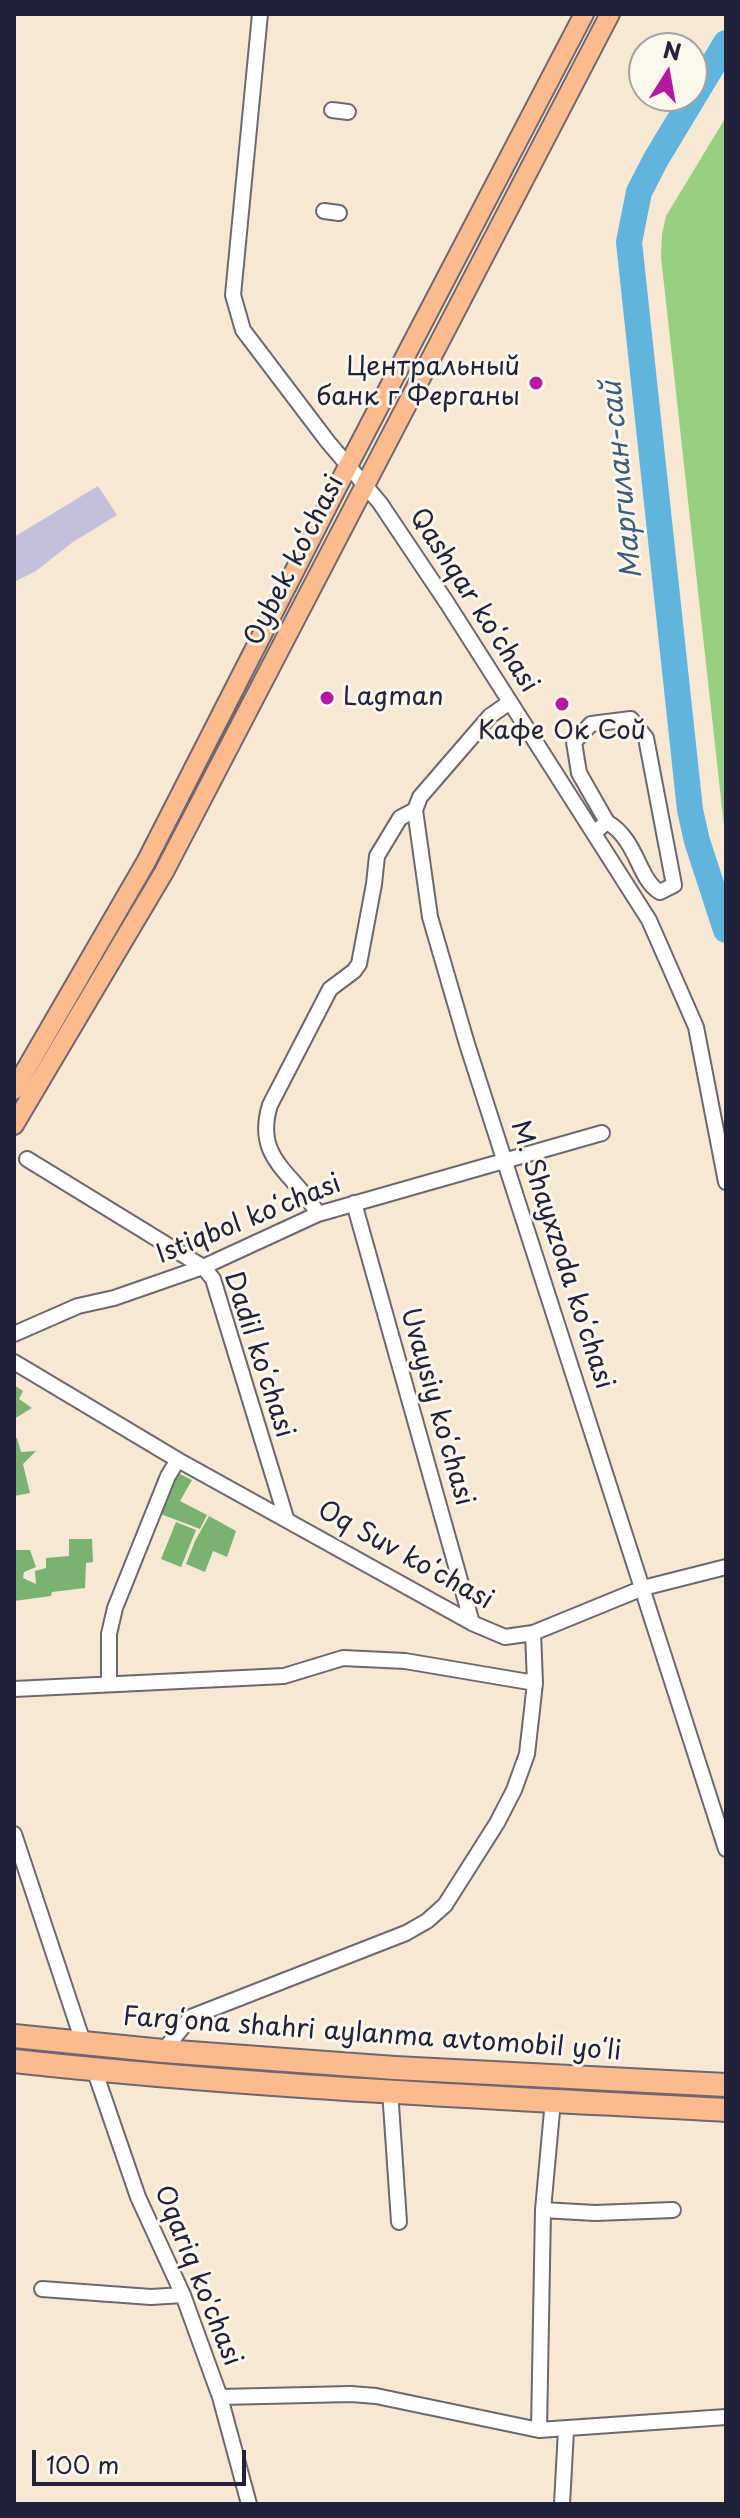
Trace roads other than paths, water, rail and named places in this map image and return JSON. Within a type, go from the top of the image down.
[{"type":"highway","name":"Fargʻona shahri aylanma avtomobil yoʻli","points":[[14,2036],[163,2051],[395,2068],[726,2085]]},
{"type":"highway","name":"Fargʻona shahri aylanma avtomobil yoʻli","points":[[14,2061],[390,2090],[726,2110]]},
{"type":"main road","name":"Oybek ko‘chasi","points":[[14,1090],[146,862],[584,14]]},
{"type":"main road","name":"Oybek ko‘chasi","points":[[14,1125],[164,872],[610,14]]},
{"type":"street","name":"Qashqar koʻchasi","points":[[260,14],[233,295],[243,330],[405,540],[649,920],[696,1027],[726,1182]]},
{"type":"street","points":[[332,110],[348,112]]},
{"type":"street","points":[[318,1214],[308,1196],[280,1168],[268,1149],[265,1121],[270,1105],[330,989],[359,964],[377,856],[400,818],[415,810],[420,797],[490,716],[510,702]]},
{"type":"street","points":[[631,719],[646,738],[674,885],[660,892],[651,887],[631,844],[607,822],[579,773],[574,742],[591,724],[631,719]]},
{"type":"street","name":"M. Shayxzoda koʻchasi","points":[[415,810],[430,917],[726,1849]]},
{"type":"street","points":[[594,833],[607,822]]},
{"type":"street","name":"Istiqbol koʻchasi","points":[[14,1334],[78,1306],[114,1298],[203,1267],[318,1214],[602,1133]]},
{"type":"street","name":"Dadil koʻchasi","points":[[27,1159],[203,1267],[213,1279],[286,1518]]},
{"type":"street","name":"Uvaysiy koʻchasi","points":[[354,1203],[472,1623]]},
{"type":"street","name":"Oq Suv koʻchasi","points":[[14,1362],[178,1460],[472,1623],[505,1637],[533,1633]]},
{"type":"street","points":[[109,1682],[109,1634],[115,1608],[162,1490],[178,1460]]},
{"type":"street","points":[[163,2051],[191,2017],[406,1933],[427,1921],[445,1905],[497,1823],[514,1790],[527,1754],[535,1683],[533,1633],[643,1588],[726,1567]]},
{"type":"street","points":[[14,1689],[109,1682],[284,1676],[343,1658],[405,1661],[535,1683]]},
{"type":"street","points":[[14,1834],[83,2042]]},
{"type":"street","name":"Oqariq ko'chasi","points":[[94,2069],[138,2197],[183,2295],[220,2397],[248,2504]]},
{"type":"street","points":[[390,2090],[399,2222]]},
{"type":"street","points":[[539,2430],[543,2210],[553,2100]]},
{"type":"street","points":[[543,2210],[595,2213],[673,2210]]},
{"type":"street","points":[[42,2289],[151,2297],[183,2295]]},
{"type":"street","points":[[220,2397],[376,2396],[539,2430],[726,2417]]},
{"type":"street","points":[[562,2504],[566,2430]]},
{"type":"waterway","name":"Маргилан-сай","points":[[726,43],[639,192],[629,242],[690,810],[726,930]]},
{"type":"place","name":"Центральный банк г Ферганы","points":[[536,383]]},
{"type":"place","name":"Lagman","points":[[327,698]]},
{"type":"place","name":"Кафе Ок Сой","points":[[562,704]]}]
